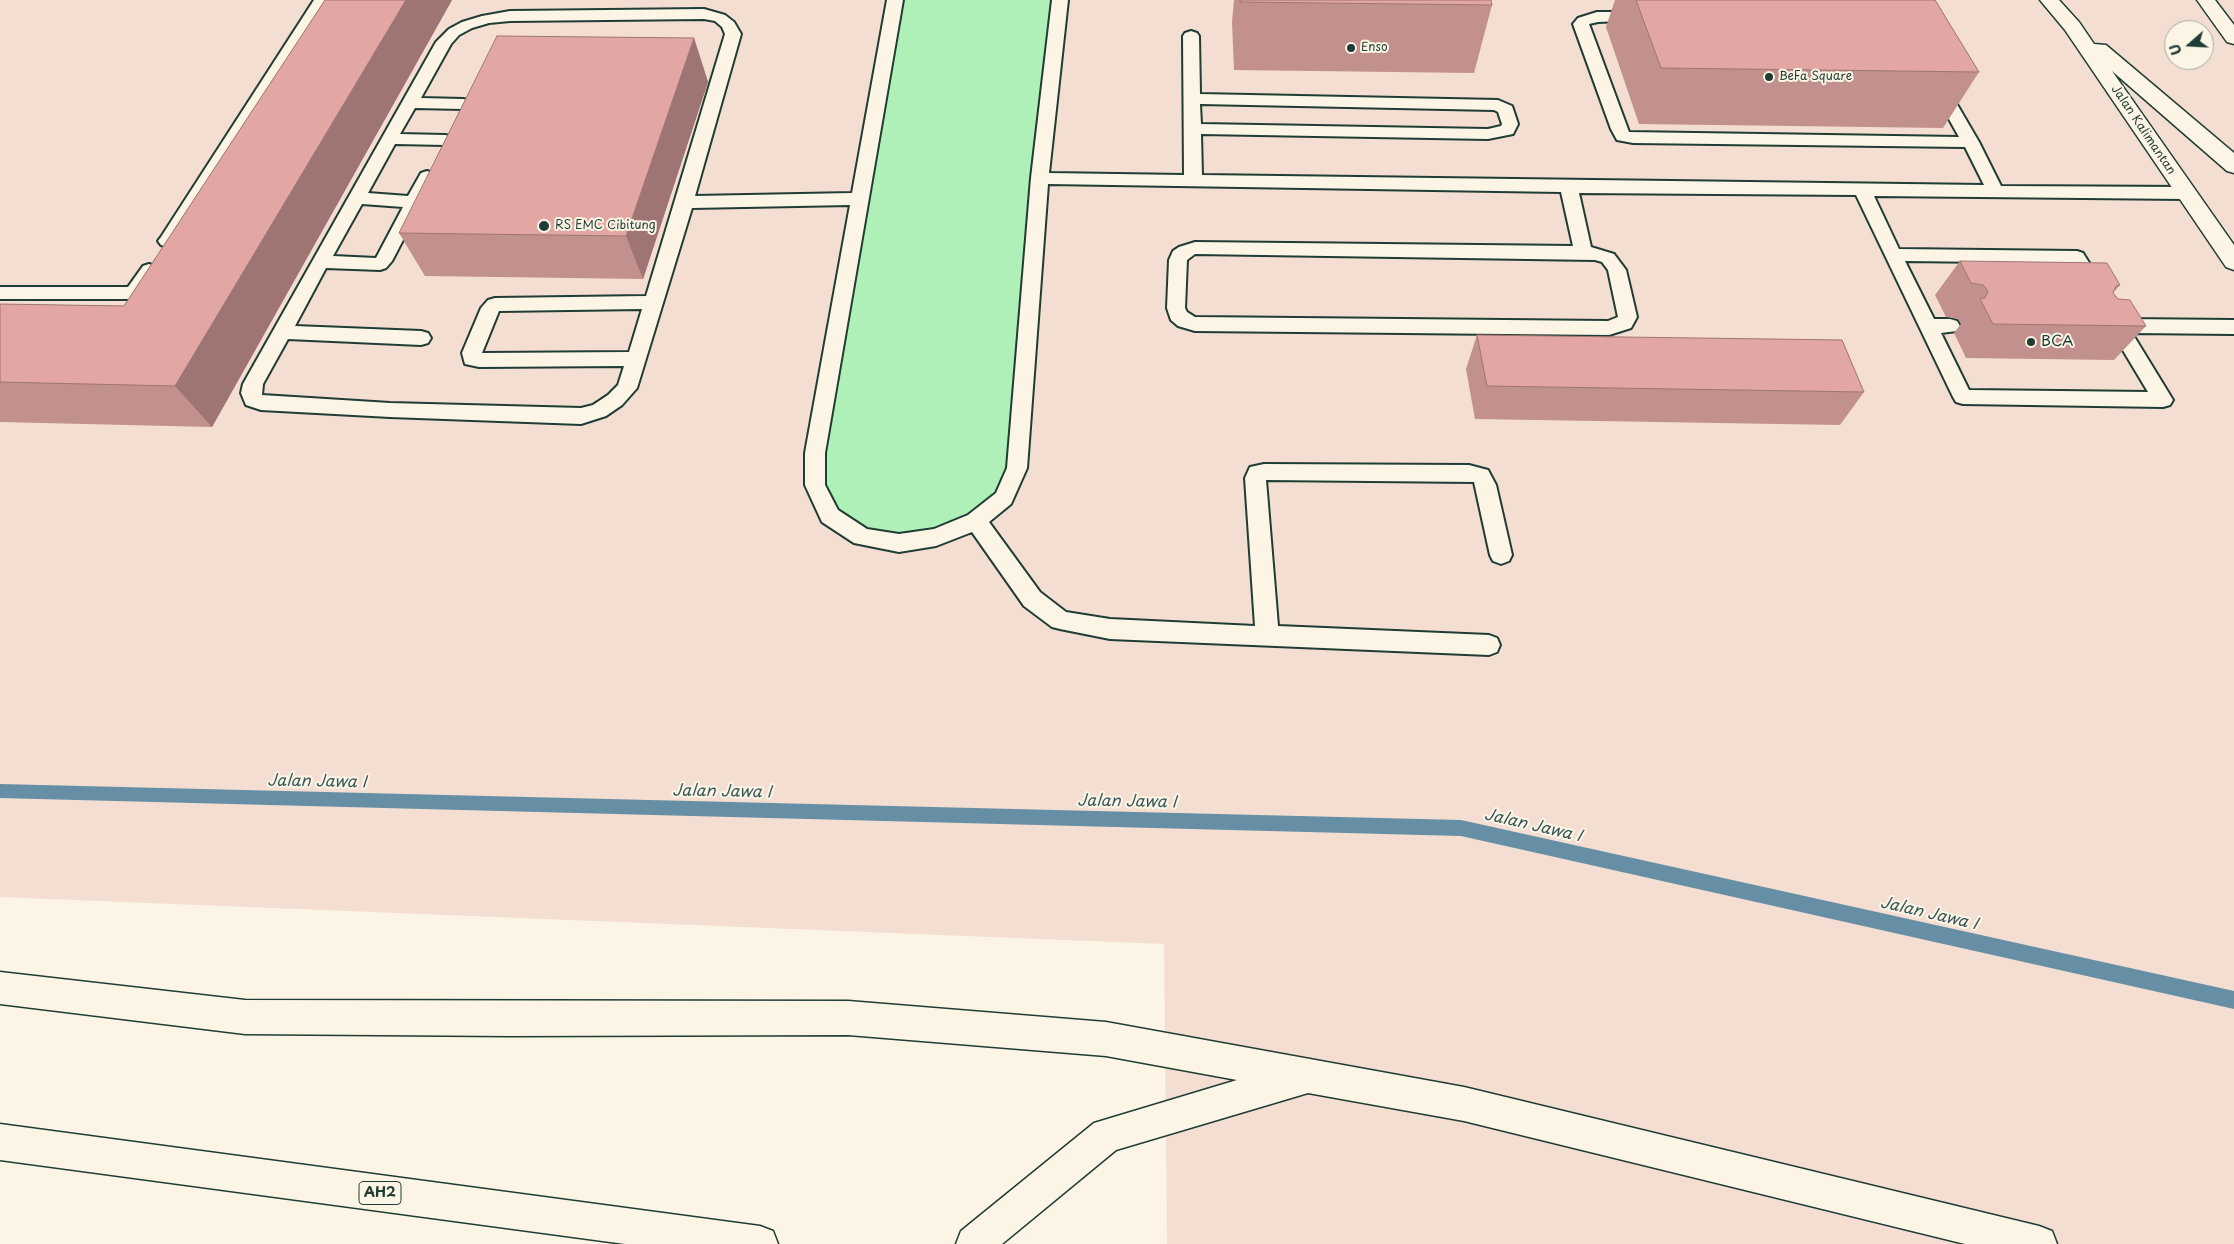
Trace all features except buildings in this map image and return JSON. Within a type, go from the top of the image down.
[{"type":"main road","name":"Jalan Kalimantan","points":[[2050,0],[2072,26],[2234,262]]},
{"type":"main road","points":[[2206,0],[2230,33],[2234,49]]},
{"type":"main road","points":[[2072,26],[2234,166]]},
{"type":"main road","points":[[0,988],[245,1017],[511,1019],[848,1018],[1106,1039],[1464,1104],[2039,1244]]},
{"type":"main road","points":[[974,1244],[1106,1135],[1310,1076]]},
{"type":"main road","name":"AH2","points":[[0,1142],[760,1244]]},
{"type":"lane","points":[[0,293],[134,293],[322,0]]},
{"type":"lane","points":[[501,32],[519,0]]},
{"type":"lane","points":[[895,0],[814,452],[815,485],[830,516],[862,537],[899,543],[936,537],[976,522],[1004,498],[1017,468],[1040,178],[1060,0]]},
{"type":"lane","points":[[704,14],[720,18],[729,25],[733,34],[685,202],[627,388],[615,400],[599,411],[581,416],[390,410],[253,400],[251,393],[253,384],[444,42],[454,32],[467,25],[510,16],[704,14]]},
{"type":"lane","points":[[1657,18],[1598,17],[1583,21],[1581,24],[1619,130],[1623,136],[1632,138],[1971,142]]},
{"type":"lane","points":[[1191,36],[1193,181]]},
{"type":"lane","points":[[1932,74],[1971,142],[1995,191]]},
{"type":"lane","points":[[320,262],[380,264],[383,261],[467,96],[410,104]]},
{"type":"lane","points":[[1192,99],[1498,106],[1506,110],[1510,124],[1507,130],[1488,134],[1192,129]]},
{"type":"lane","points":[[389,139],[446,140]]},
{"type":"lane","points":[[1040,178],[1569,187],[1862,188],[2186,193]]},
{"type":"lane","points":[[1569,187],[1583,252]]},
{"type":"lane","points":[[1862,188],[1893,255],[1963,397],[2163,400],[2077,257],[1893,255]]},
{"type":"lane","points":[[356,198],[414,202]]},
{"type":"lane","points":[[685,202],[859,199]]},
{"type":"lane","points":[[1195,248],[1583,252],[1608,258],[1617,270],[1628,318],[1624,323],[1618,326],[1599,328],[1195,324],[1185,321],[1178,315],[1176,308],[1178,260],[1185,251],[1195,248]]},
{"type":"lane","points":[[636,359],[479,360],[472,359],[472,353],[490,308],[495,304],[654,302]]},
{"type":"lane","points":[[1928,326],[1950,326]]},
{"type":"lane","points":[[2095,326],[2234,327]]},
{"type":"lane","points":[[281,332],[421,338]]},
{"type":"lane","points":[[1267,636],[1255,478],[1257,474],[1264,472],[1469,473],[1481,476],[1486,485],[1501,555]]},
{"type":"lane","points":[[976,522],[1032,599],[1060,620],[1110,629],[1490,645]]},
{"type":"shaded area","points":[[0,0],[2234,0],[2234,1244],[1167,1244],[1164,944],[0,897]]},
{"type":"green space","points":[[895,0],[1060,0],[1004,498],[936,537],[862,537],[815,485]]},
{"type":"waterway","name":"Jalan Jawa I","points":[[0,791],[1461,828],[2234,1000]]},
{"type":"place","name":"Enso","points":[[1351,48]]},
{"type":"place","name":"BeFa Square","points":[[1769,77]]},
{"type":"place","name":"RS EMC Cibitung","points":[[544,226]]},
{"type":"place","name":"BCA","points":[[2031,342]]}]
